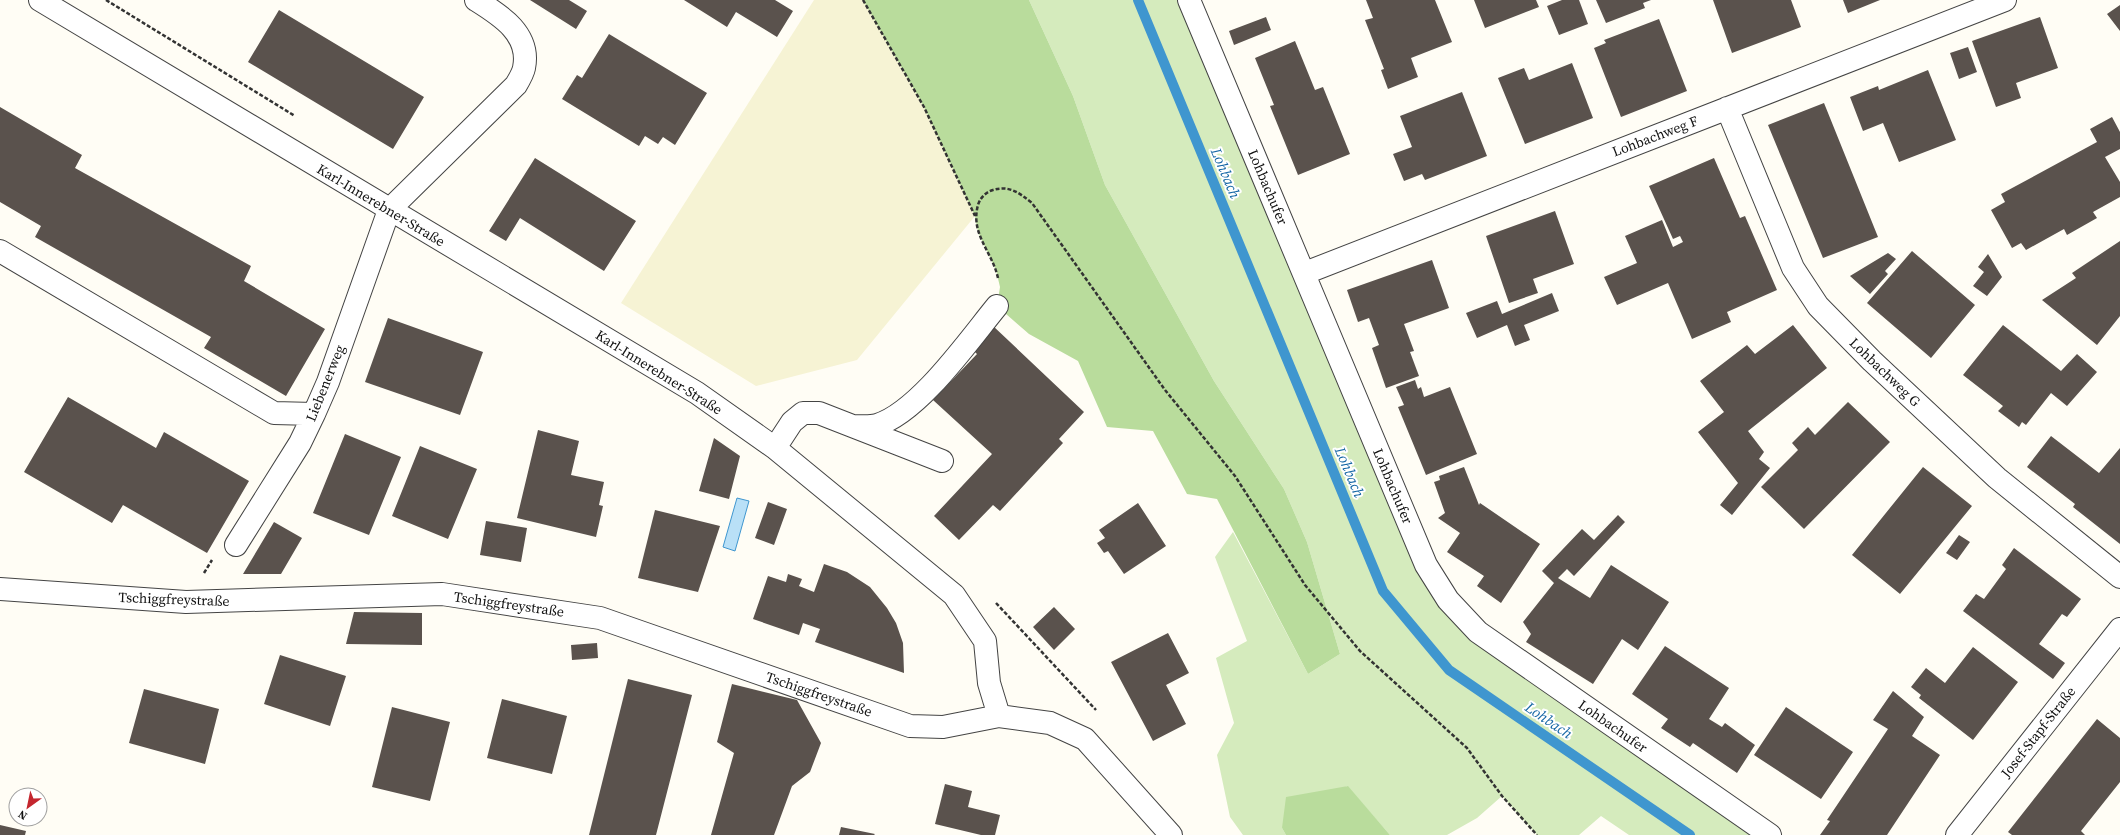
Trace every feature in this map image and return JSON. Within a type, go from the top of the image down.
[{"type":"street","name":"Karl-Innerebner-Straße","points":[[40,0],[697,393],[775,448],[954,594],[985,641],[989,684],[999,716]]},
{"type":"street","points":[[389,210],[516,85],[524,68],[524,50],[516,32],[502,16],[476,0]]},
{"type":"street","name":"Lohbachufer","points":[[1189,0],[1426,565],[1448,600],[1478,632],[1770,835]]},
{"type":"street","name":"Lohbachweg F","points":[[1304,273],[2006,0]]},
{"type":"street","name":"Lohbachweg G","points":[[1727,108],[1793,268],[1818,306],[1872,361],[1997,478],[2120,577]]},
{"type":"street","name":"Liebenerweg","points":[[236,545],[300,443],[314,414],[328,382],[389,210]]},
{"type":"street","points":[[0,251],[274,413],[314,414]]},
{"type":"street","points":[[853,426],[877,425],[901,413],[924,393],[997,306]]},
{"type":"street","points":[[775,448],[792,422],[803,413],[819,413],[942,461]]},
{"type":"street","name":"Tschiggfreystraße","points":[[0,589],[186,602],[442,594],[600,618],[910,726],[943,727],[999,716]]},
{"type":"street","name":"Josef-Stapf-Straße","points":[[1957,835],[2120,629]]},
{"type":"street","points":[[999,716],[1050,723],[1085,739],[1171,835]]},
{"type":"path","points":[[862,0],[924,107],[975,216],[978,232],[996,270],[1000,287],[997,306]]},
{"type":"path","points":[[975,216],[980,200],[990,191],[1003,187],[1017,191],[1032,203],[1165,390],[1235,476],[1305,585],[1360,651],[1467,748],[1502,796],[1537,835]]},
{"type":"shaded area","points":[[814,0],[863,0],[924,107],[975,216],[857,360],[756,386],[621,303]]},
{"type":"green space","points":[[863,0],[1029,0],[1073,96],[1105,185],[1214,381],[1284,489],[1307,542],[1340,654],[1308,674],[1217,499],[1187,494],[1153,431],[1107,427],[1078,361],[1029,334],[997,306],[1000,287],[996,270],[978,232],[975,216],[924,107]]},
{"type":"green space","points":[[1029,0],[1189,0],[1448,600],[1770,835],[1629,835],[1601,816],[1579,835],[1537,835],[1502,796],[1477,818],[1447,835],[1390,835],[1347,786],[1282,828],[1286,835],[1243,835],[1230,817],[1217,755],[1234,723],[1216,658],[1247,641],[1215,557],[1233,532],[1308,674],[1340,654],[1307,542],[1284,489],[1214,381],[1105,185],[1073,96]]},
{"type":"green space","points":[[1348,786],[1390,835],[1286,835],[1282,828],[1286,797]]},
{"type":"water","points":[[737,498],[749,501],[735,551],[723,547]]},
{"type":"building","points":[[530,0],[569,0],[587,11],[576,29]]},
{"type":"building","points":[[684,0],[775,0],[793,11],[777,37],[736,12],[727,27]]},
{"type":"building","points":[[1366,0],[1435,0],[1452,42],[1411,58],[1418,77],[1388,89],[1381,70],[1384,69],[1365,20],[1373,18]]},
{"type":"building","points":[[1474,0],[1536,0],[1539,7],[1485,28]]},
{"type":"building","points":[[1562,0],[1579,0],[1588,24],[1559,35],[1547,6]]},
{"type":"building","points":[[1596,0],[1651,0],[1643,3],[1645,8],[1606,23]]},
{"type":"building","points":[[1713,0],[1791,0],[1801,27],[1732,53]]},
{"type":"building","points":[[1843,0],[1880,0],[1848,13]]},
{"type":"building","points":[[2120,5],[2120,31],[2107,14]]},
{"type":"building","points":[[279,10],[424,97],[393,149],[248,62]]},
{"type":"building","points":[[1266,17],[1271,30],[1234,45],[1229,31]]},
{"type":"building","points":[[2040,17],[2058,68],[2016,83],[2021,98],[1996,107],[1972,41]]},
{"type":"building","points":[[1659,19],[1687,91],[1621,117],[1594,48],[1606,43],[1604,40]]},
{"type":"building","points":[[609,34],[707,93],[675,145],[663,137],[658,144],[645,136],[639,146],[562,99],[577,75],[582,78]]},
{"type":"building","points":[[1295,41],[1315,90],[1323,87],[1350,154],[1298,175],[1270,106],[1274,105],[1255,58]]},
{"type":"building","points":[[1968,47],[1977,72],[1959,79],[1950,53]]},
{"type":"building","points":[[1572,63],[1593,118],[1525,144],[1498,78],[1524,68],[1529,80]]},
{"type":"building","points":[[1928,70],[1956,140],[1899,162],[1883,123],[1863,131],[1850,97],[1878,86],[1879,90]]},
{"type":"building","points":[[1462,92],[1487,156],[1425,180],[1422,174],[1404,181],[1393,154],[1412,147],[1400,116]]},
{"type":"building","points":[[1824,103],[1878,237],[1823,258],[1768,125]]},
{"type":"building","points":[[0,107],[82,155],[75,168],[251,266],[244,281],[325,329],[286,396],[204,348],[211,337],[35,237],[41,226],[0,202]]},
{"type":"building","points":[[2112,117],[2120,132],[2120,149],[2105,157],[2120,182],[2120,197],[2093,212],[2097,218],[2067,235],[2064,229],[2026,250],[2021,243],[2012,248],[1991,210],[2005,202],[2001,194],[2097,142],[2090,129]]},
{"type":"building","points":[[535,158],[636,221],[604,271],[520,218],[506,241],[489,231]]},
{"type":"building","points":[[1714,158],[1740,218],[1745,216],[1777,290],[1727,312],[1731,322],[1692,339],[1668,283],[1617,305],[1604,277],[1637,263],[1625,236],[1662,220],[1673,247],[1683,242],[1680,236],[1673,239],[1649,186]]},
{"type":"building","points":[[1555,211],[1574,264],[1533,279],[1538,293],[1509,303],[1486,236]]},
{"type":"building","points":[[2120,241],[2120,316],[2097,345],[2042,300],[2076,278],[2072,273]]},
{"type":"building","points":[[1912,251],[1975,305],[1931,358],[1867,303]]},
{"type":"building","points":[[1888,253],[1896,259],[1885,271],[1888,274],[1870,294],[1850,276]]},
{"type":"building","points":[[1988,254],[2002,277],[1987,296],[1973,286],[1984,272],[1978,267]]},
{"type":"building","points":[[1432,260],[1449,308],[1404,324],[1414,351],[1410,352],[1419,376],[1386,388],[1372,348],[1379,345],[1369,318],[1358,322],[1347,290]]},
{"type":"building","points":[[1552,293],[1559,311],[1524,325],[1530,340],[1515,346],[1507,325],[1477,338],[1466,313],[1497,301],[1502,314]]},
{"type":"building","points":[[388,318],[483,352],[460,415],[365,382]]},
{"type":"building","points":[[992,325],[1084,412],[1059,439],[1063,443],[1000,511],[993,505],[959,540],[934,516],[992,454],[933,400],[977,354],[971,348]]},
{"type":"building","points":[[1793,325],[1827,368],[1748,431],[1764,452],[1759,459],[1770,468],[1732,515],[1720,505],[1738,483],[1698,432],[1724,412],[1700,381],[1747,345],[1755,354]]},
{"type":"building","points":[[2003,325],[2061,371],[2077,354],[2097,372],[2067,406],[2051,393],[2026,425],[2022,422],[2019,427],[1998,411],[2003,406],[1963,375]]},
{"type":"building","points":[[1415,380],[1418,389],[1421,387],[1424,397],[1450,387],[1477,454],[1426,475],[1398,407],[1404,405],[1396,387]]},
{"type":"building","points":[[68,397],[156,448],[164,432],[249,481],[207,553],[123,505],[112,523],[24,472]]},
{"type":"building","points":[[1848,402],[1890,442],[1804,529],[1761,487],[1798,450],[1792,443],[1808,427],[1815,435]]},
{"type":"building","points":[[538,430],[579,441],[571,475],[604,482],[599,505],[603,506],[596,537],[517,518]]},
{"type":"building","points":[[345,434],[401,457],[369,535],[313,513]]},
{"type":"building","points":[[2051,436],[2099,473],[2120,448],[2120,544],[2073,507],[2075,504],[2027,467]]},
{"type":"building","points":[[714,438],[740,456],[729,499],[699,491]]},
{"type":"building","points":[[420,446],[477,469],[448,539],[392,516]]},
{"type":"building","points":[[1464,467],[1479,505],[1480,503],[1540,544],[1501,603],[1477,586],[1484,576],[1447,552],[1460,533],[1438,518],[1445,513],[1434,482],[1440,480],[1439,476]]},
{"type":"building","points":[[1923,467],[1972,506],[1900,594],[1852,555]]},
{"type":"building","points":[[768,502],[787,509],[774,545],[755,538]]},
{"type":"building","points":[[1138,503],[1166,546],[1124,574],[1108,551],[1104,553],[1097,543],[1105,538],[1099,530]]},
{"type":"building","points":[[655,510],[720,526],[698,592],[638,578]]},
{"type":"building","points":[[1618,515],[1625,522],[1574,576],[1567,569],[1558,578],[1590,598],[1611,565],[1669,602],[1638,650],[1622,639],[1593,684],[1526,642],[1531,634],[1523,622],[1554,583],[1542,571],[1582,529],[1594,540]]},
{"type":"building","points":[[486,521],[527,528],[521,562],[480,555]]},
{"type":"building","points":[[274,522],[302,538],[281,574],[243,574]]},
{"type":"building","points":[[1959,535],[1970,542],[1957,560],[1946,553]]},
{"type":"building","points":[[2014,548],[2081,599],[2067,617],[2062,614],[2039,644],[2065,663],[2053,679],[1963,611],[1976,594],[1984,599],[2006,569],[2002,565]]},
{"type":"building","points":[[824,564],[847,572],[870,587],[887,608],[896,623],[903,643],[904,673],[815,642],[820,629],[803,623],[799,635],[753,619],[768,576],[786,582],[788,574],[802,579],[799,586],[814,592]]},
{"type":"building","points":[[1054,607],[1075,629],[1054,650],[1033,627]]},
{"type":"building","points":[[354,612],[422,613],[422,645],[346,644]]},
{"type":"building","points":[[1168,633],[1189,673],[1166,685],[1186,724],[1153,741],[1111,662]]},
{"type":"building","points":[[597,643],[598,658],[572,660],[571,645]]},
{"type":"building","points":[[1665,646],[1729,688],[1709,719],[1722,727],[1725,723],[1755,745],[1737,773],[1693,743],[1690,747],[1661,728],[1668,719],[1632,694]]},
{"type":"building","points":[[1973,647],[2018,682],[1973,740],[1919,698],[1921,695],[1911,687],[1926,668],[1945,683]]},
{"type":"building","points":[[280,655],[346,676],[330,726],[264,704]]},
{"type":"building","points":[[628,679],[692,695],[656,835],[589,835]]},
{"type":"building","points":[[732,684],[797,700],[821,743],[810,772],[792,786],[774,835],[711,835],[734,753],[717,742]]},
{"type":"building","points":[[144,689],[219,709],[205,764],[129,743]]},
{"type":"building","points":[[1893,691],[1924,717],[1912,736],[1940,755],[1887,835],[1820,835],[1830,821],[1827,820],[1888,729],[1873,720]]},
{"type":"building","points":[[502,699],[567,716],[552,774],[487,758]]},
{"type":"building","points":[[392,707],[450,722],[430,801],[372,787]]},
{"type":"building","points":[[1786,707],[1853,752],[1821,799],[1754,755]]},
{"type":"building","points":[[2097,719],[2120,738],[2120,782],[2081,831],[2085,835],[2012,835],[2008,832]]},
{"type":"building","points":[[945,784],[972,791],[968,807],[1000,815],[995,835],[981,835],[935,824]]},
{"type":"building","points":[[0,825],[26,831],[25,835],[0,835]]},
{"type":"building","points":[[841,827],[875,834],[839,835]]},
{"type":"waterway","name":"Lohbach","points":[[1138,0],[1383,591],[1449,670],[1690,835]]}]
